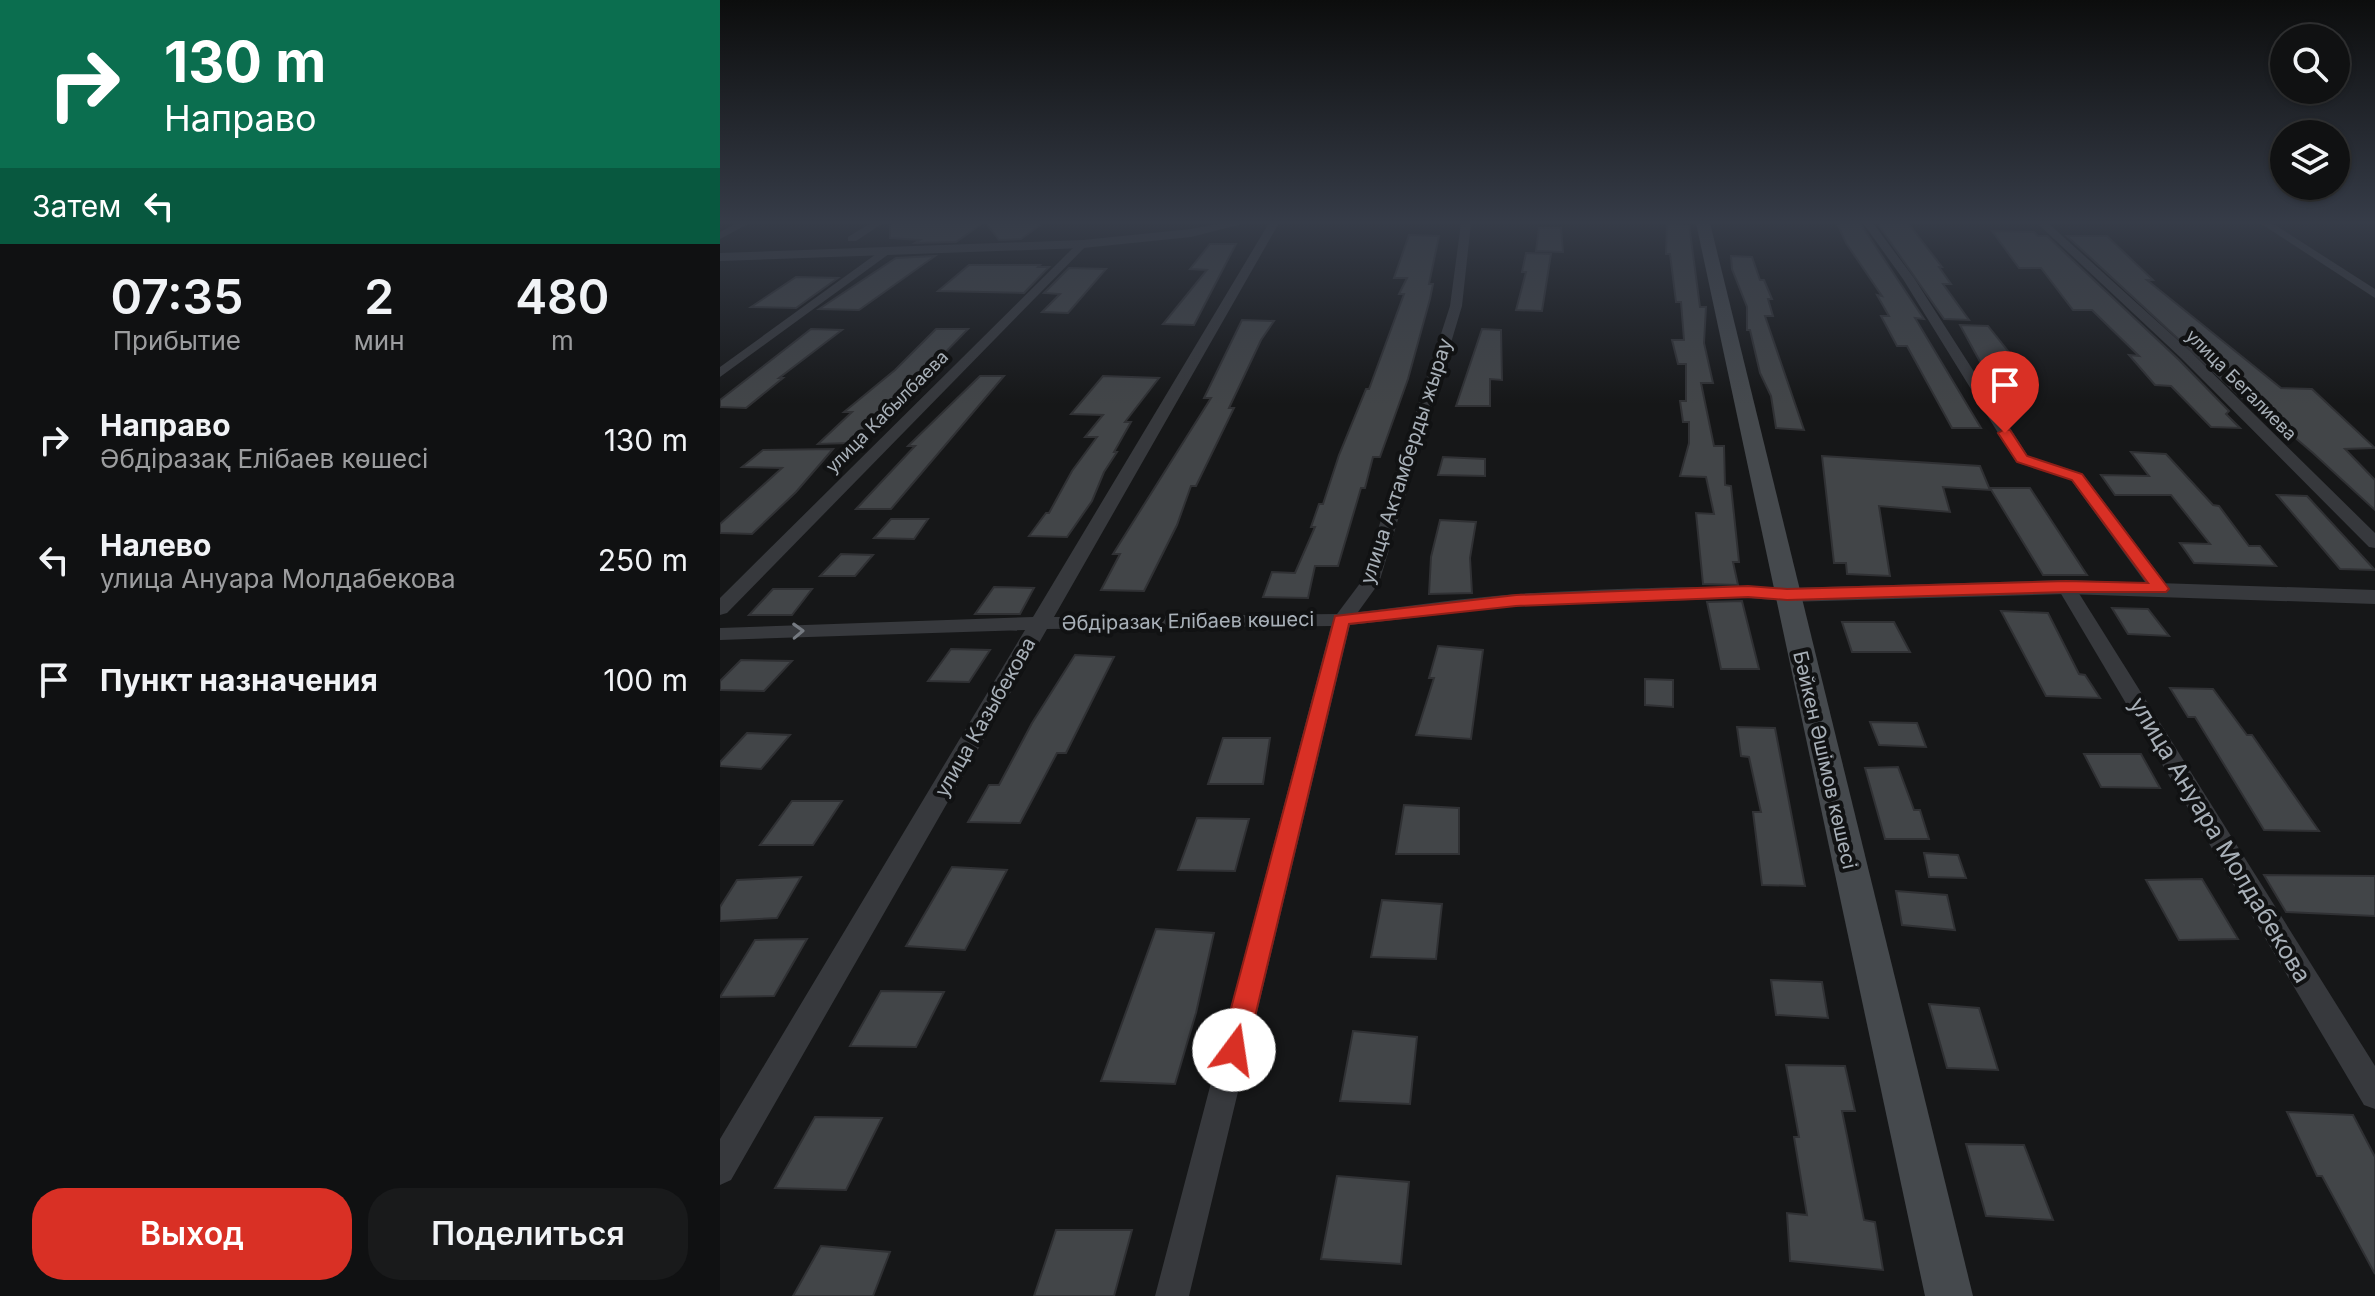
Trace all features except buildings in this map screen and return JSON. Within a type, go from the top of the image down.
[{"type":"main road","name":"Бәйкен Әшімов көшесі","points":[[1717,283],[1949,1296]]},
{"type":"street","points":[[720,373],[843,283]]},
{"type":"street","name":"улица Кабылбаева","points":[[720,609],[1044,283]]},
{"type":"street","name":"улица Казыбекова","points":[[720,1169],[1239,283]]},
{"type":"street","name":"улица Актамберды жырау","points":[[1172,1296],[1342,620],[1370,583],[1456,306],[1459,283]]},
{"type":"street","points":[[1911,283],[2022,459],[2077,477],[2160,589]]},
{"type":"street","name":"улица Бегалиева","points":[[2108,283],[2186,355],[2375,543]]},
{"type":"street","name":"Әбдіразақ Елібаев көшесі","points":[[720,634],[1040,623],[1342,620],[1516,600],[1748,592],[1787,595],[2066,587],[2375,597]]},
{"type":"street","name":"улица Ануара Молдабекова","points":[[2066,587],[2375,1094]]},
{"type":"route","points":[[1234,1050],[1342,620],[1516,600],[1748,592],[1787,595],[2066,587],[2160,589],[2077,477],[2022,459],[2005,433]]}]
